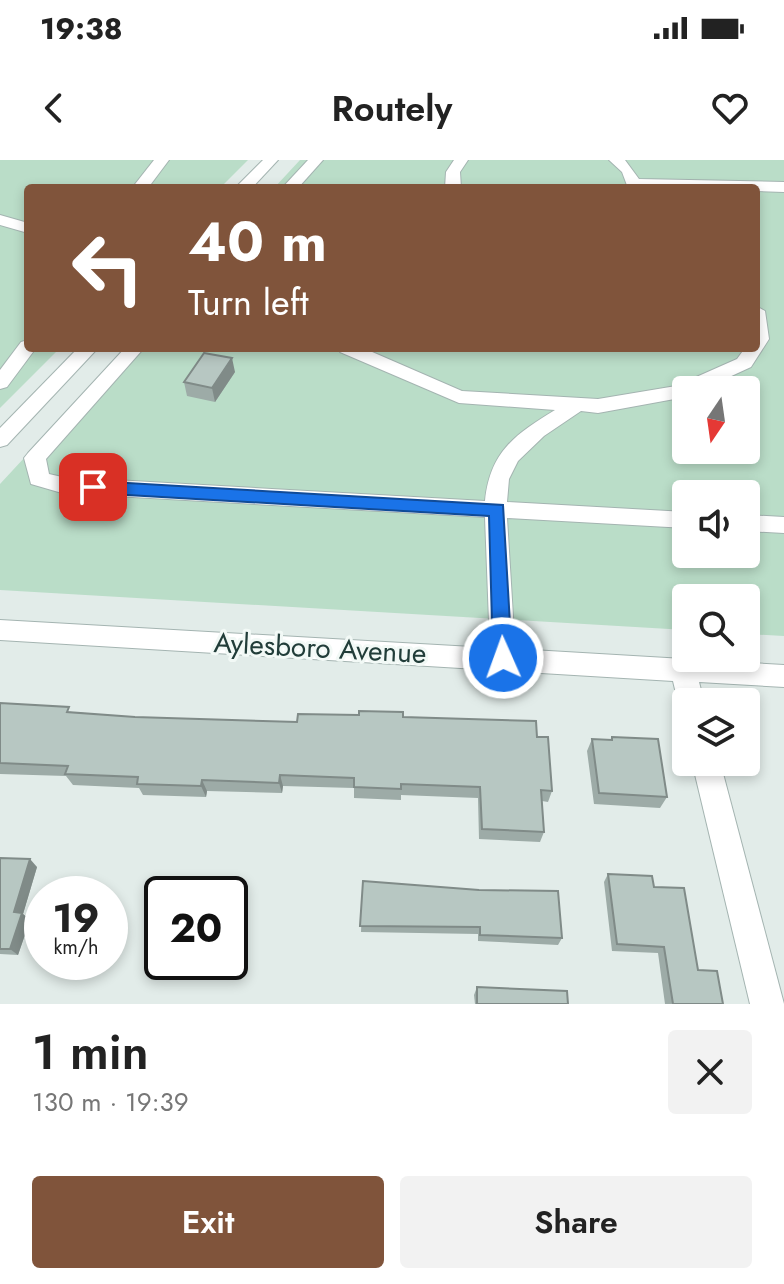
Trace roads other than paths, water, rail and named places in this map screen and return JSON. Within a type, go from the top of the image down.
[{"type":"street","points":[[143,184],[162,160]]},
{"type":"street","points":[[247,184],[271,160]]},
{"type":"street","points":[[294,184],[316,160]]},
{"type":"street","points":[[453,184],[453,172],[461,160]]},
{"type":"street","points":[[616,160],[628,170],[635,184]]},
{"type":"street","points":[[760,187],[784,187]]},
{"type":"street","points":[[0,220],[24,227]]},
{"type":"street","points":[[0,383],[24,351]]},
{"type":"street","points":[[0,440],[85,352]]},
{"type":"street","points":[[131,352],[35,458],[39,479],[62,485],[672,519]]},
{"type":"street","points":[[356,352],[459,397],[598,406],[680,392],[744,363],[751,352]]},
{"type":"street","points":[[503,658],[497,510],[499,470],[528,435],[577,405]]},
{"type":"street","points":[[760,524],[784,525]]},
{"type":"street","name":"Aylesboro Avenue","points":[[0,630],[672,668]]},
{"type":"street","name":"Aylesboro Avenue","points":[[726,672],[784,676]]},
{"type":"street","points":[[710,776],[767,1004]]}]
